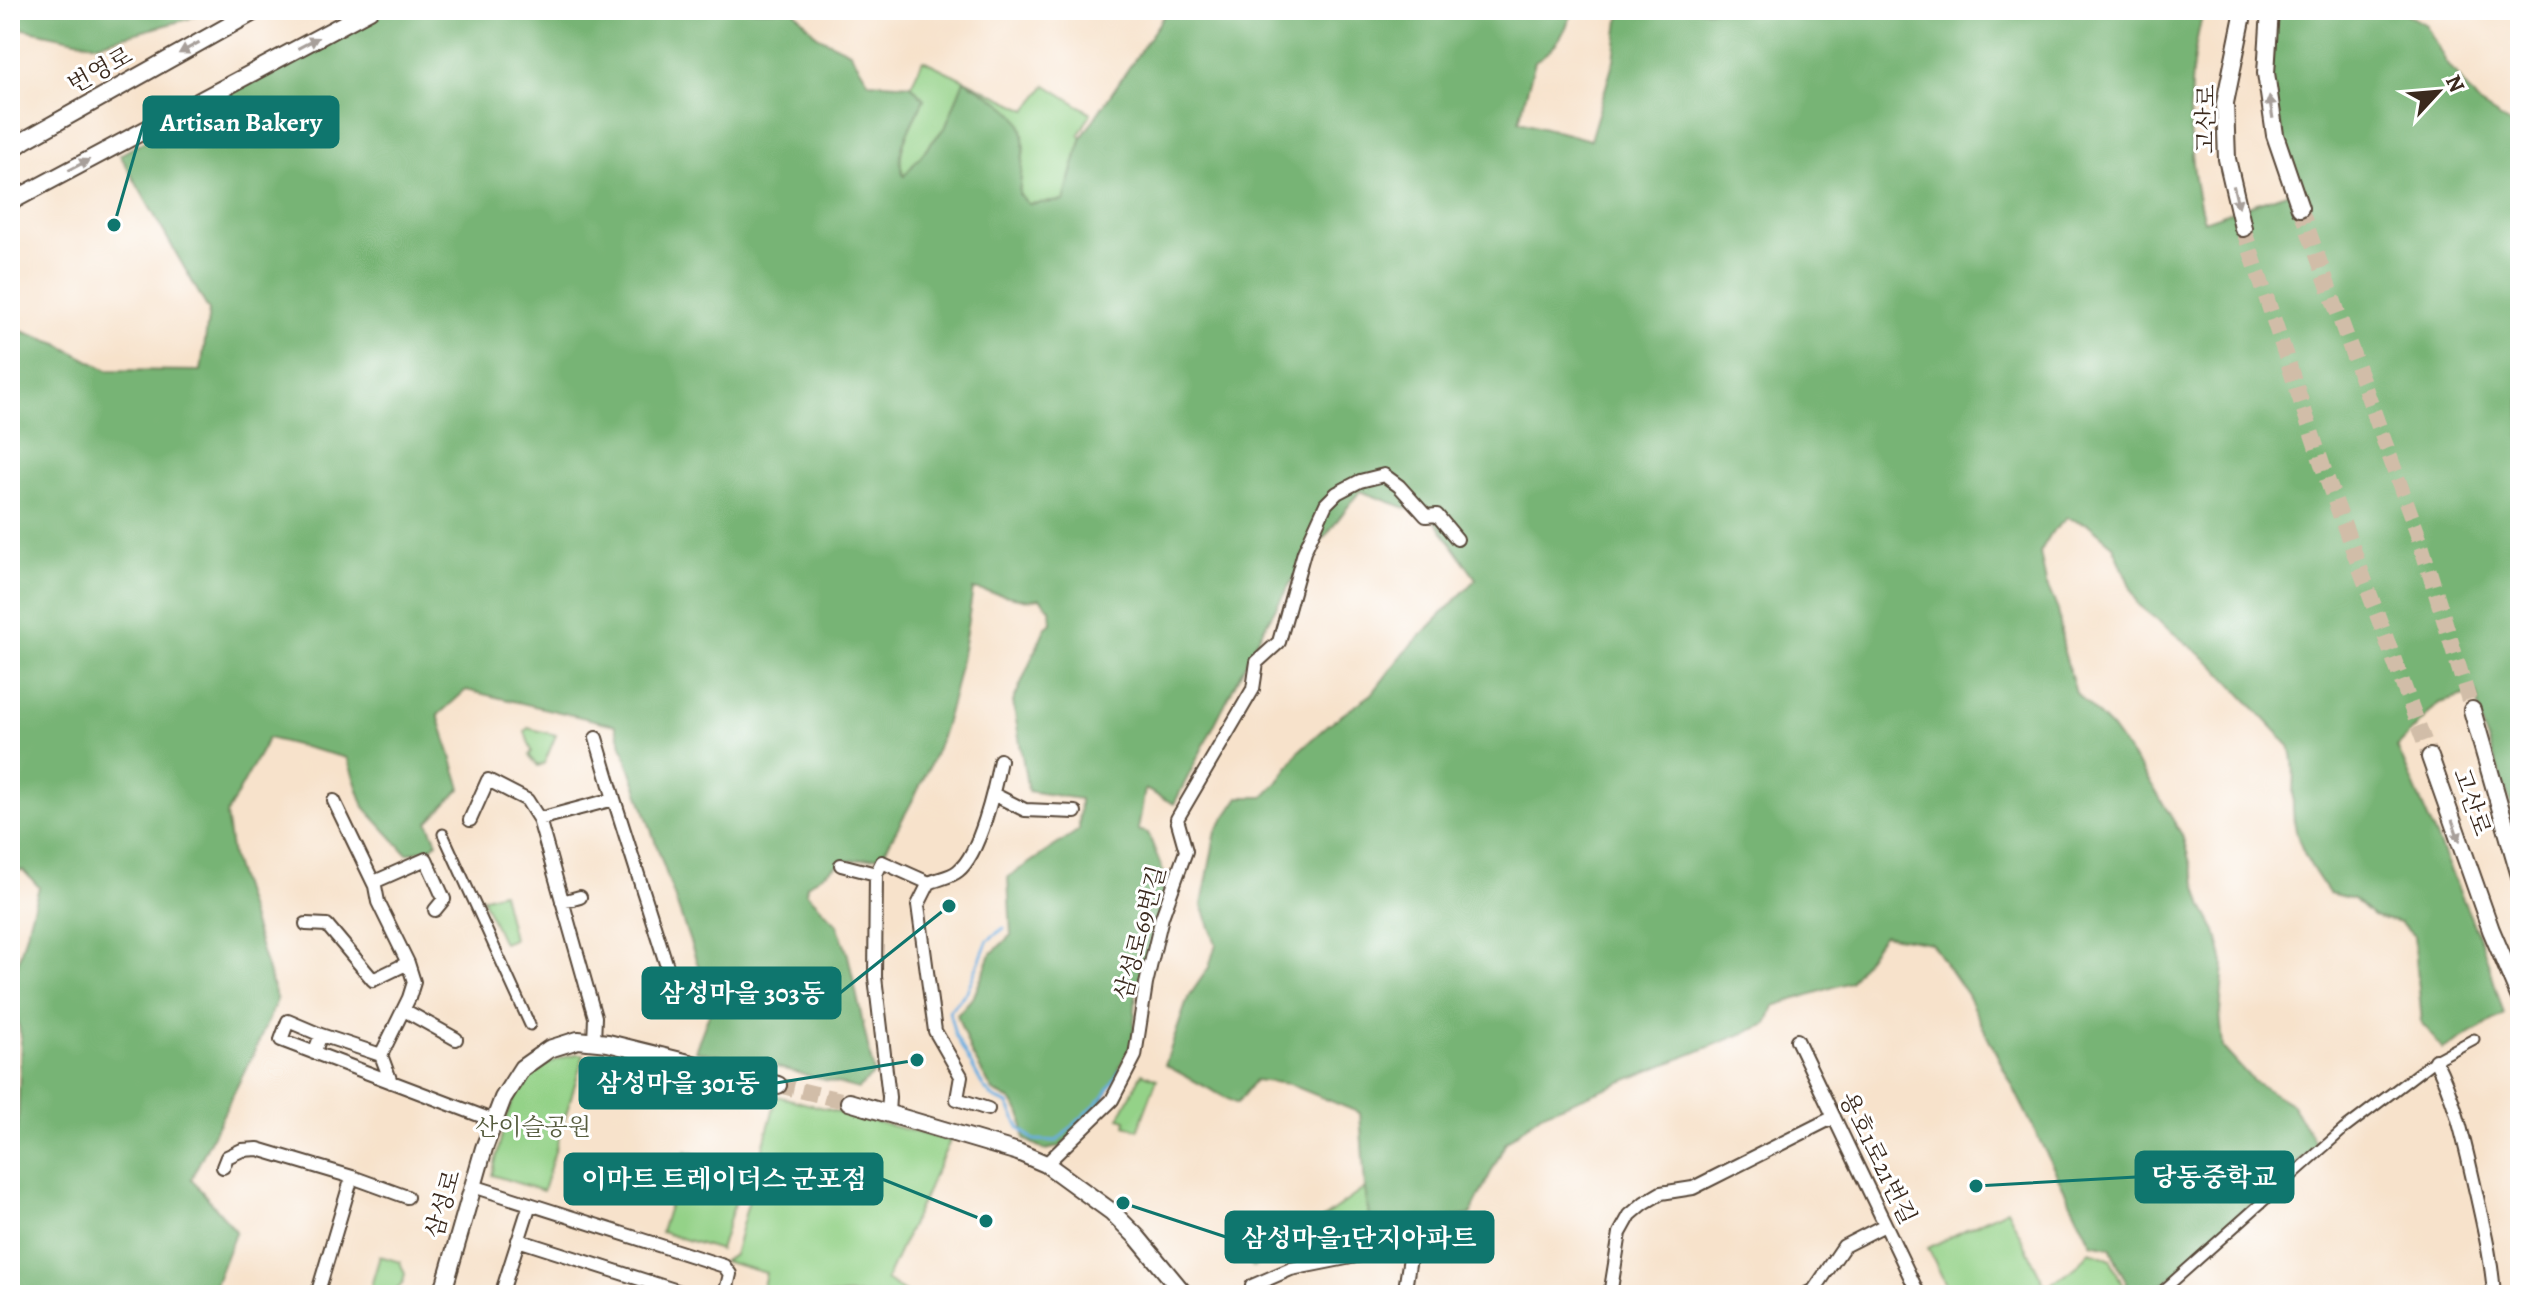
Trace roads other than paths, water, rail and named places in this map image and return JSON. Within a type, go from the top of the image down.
[{"type":"street","name":"번영로","points":[[10,151],[257,10]]},
{"type":"street","points":[[10,202],[370,10]]},
{"type":"street","name":"고산로","points":[[2243,228],[2227,159],[2225,103],[2244,10]]},
{"type":"street","points":[[2270,10],[2266,73],[2275,135],[2300,208]]},
{"type":"street","name":"삼성로69번길","points":[[1046,1164],[1112,1100],[1135,1056],[1146,984],[1162,917],[1186,851],[1177,819],[1253,689],[1257,662],[1279,642],[1304,552],[1326,504],[1348,487],[1384,475],[1399,486],[1426,516],[1437,515],[1457,539]]},
{"type":"street","name":"고산로","points":[[2472,710],[2520,876]]},
{"type":"street","points":[[596,738],[670,976]]},
{"type":"street","name":"고산로","points":[[2430,757],[2491,930],[2520,998]]},
{"type":"street","points":[[841,865],[879,868],[929,883],[958,871],[973,850],[993,794],[1000,760]]},
{"type":"street","points":[[470,820],[488,780],[527,800],[539,819],[595,1017],[594,1042]]},
{"type":"street","points":[[993,794],[1025,810],[1075,812]]},
{"type":"street","points":[[539,819],[614,799]]},
{"type":"street","points":[[334,801],[374,882],[378,902],[414,982],[404,1010],[381,1055],[391,1082]]},
{"type":"street","points":[[443,834],[530,1025]]},
{"type":"street","points":[[374,882],[426,859],[444,899],[435,910]]},
{"type":"street","points":[[879,868],[875,977],[889,1097],[888,1115]]},
{"type":"street","points":[[929,883],[918,905],[935,1031],[961,1076],[957,1099],[988,1109]]},
{"type":"street","points":[[562,902],[580,897]]},
{"type":"street","points":[[306,924],[327,925],[373,980],[408,963]]},
{"type":"street","points":[[404,1010],[456,1039]]},
{"type":"street","points":[[381,1055],[288,1021],[281,1040],[494,1121]]},
{"type":"street","points":[[314,1053],[321,1035]]},
{"type":"street","points":[[2158,1295],[2343,1130],[2435,1060],[2474,1039]]},
{"type":"street","name":"삼성로","points":[[446,1294],[473,1186],[503,1098],[522,1068],[549,1049],[578,1040],[594,1042],[778,1085]]},
{"type":"street","name":"용호1로21번길","points":[[1797,1040],[1919,1295]]},
{"type":"street","points":[[2435,1060],[2454,1104],[2468,1159],[2492,1268],[2494,1295]]},
{"type":"street","points":[[849,1102],[1018,1152],[1046,1164],[1112,1212],[1185,1295]]},
{"type":"street","points":[[1610,1295],[1620,1233],[1630,1215],[1644,1203],[1661,1193],[1693,1188],[1834,1117]]},
{"type":"street","points":[[223,1167],[227,1157],[242,1150],[258,1149],[407,1197]]},
{"type":"street","points":[[317,1295],[352,1177]]},
{"type":"street","points":[[473,1186],[724,1266],[730,1274],[725,1295]]},
{"type":"street","points":[[501,1295],[530,1204]]},
{"type":"street","points":[[1804,1295],[1814,1290],[1844,1246],[1885,1225]]},
{"type":"street","points":[[518,1240],[690,1295]]},
{"type":"street","points":[[1256,1295],[1252,1286],[1291,1269],[1412,1245],[1404,1295]]},
{"type":"waterway","points":[[1004,928],[988,940],[967,991],[949,1011],[955,1035],[984,1088],[994,1098],[1008,1104],[1020,1129],[1034,1140],[1057,1141],[1104,1096],[1120,1070]]},
{"type":"tunnel","points":[[2300,208],[2417,532],[2472,710]]},
{"type":"tunnel","points":[[2243,228],[2328,482],[2430,757]]},
{"type":"tunnel","points":[[778,1085],[849,1102]]},
{"type":"place","name":"Artisan Bakery","points":[[114,225]]},
{"type":"place","name":"삼성마을 303동","points":[[949,906]]},
{"type":"place","name":"삼성마을 301동","points":[[917,1060]]},
{"type":"place","name":"당동중학교","points":[[1976,1186]]},
{"type":"place","name":"삼성마을1단지아파트","points":[[1123,1203]]},
{"type":"place","name":"이마트 트레이더스 군포점","points":[[986,1221]]},
{"type":"park label","name":"산이슬공원","points":[[533,1127]]}]
